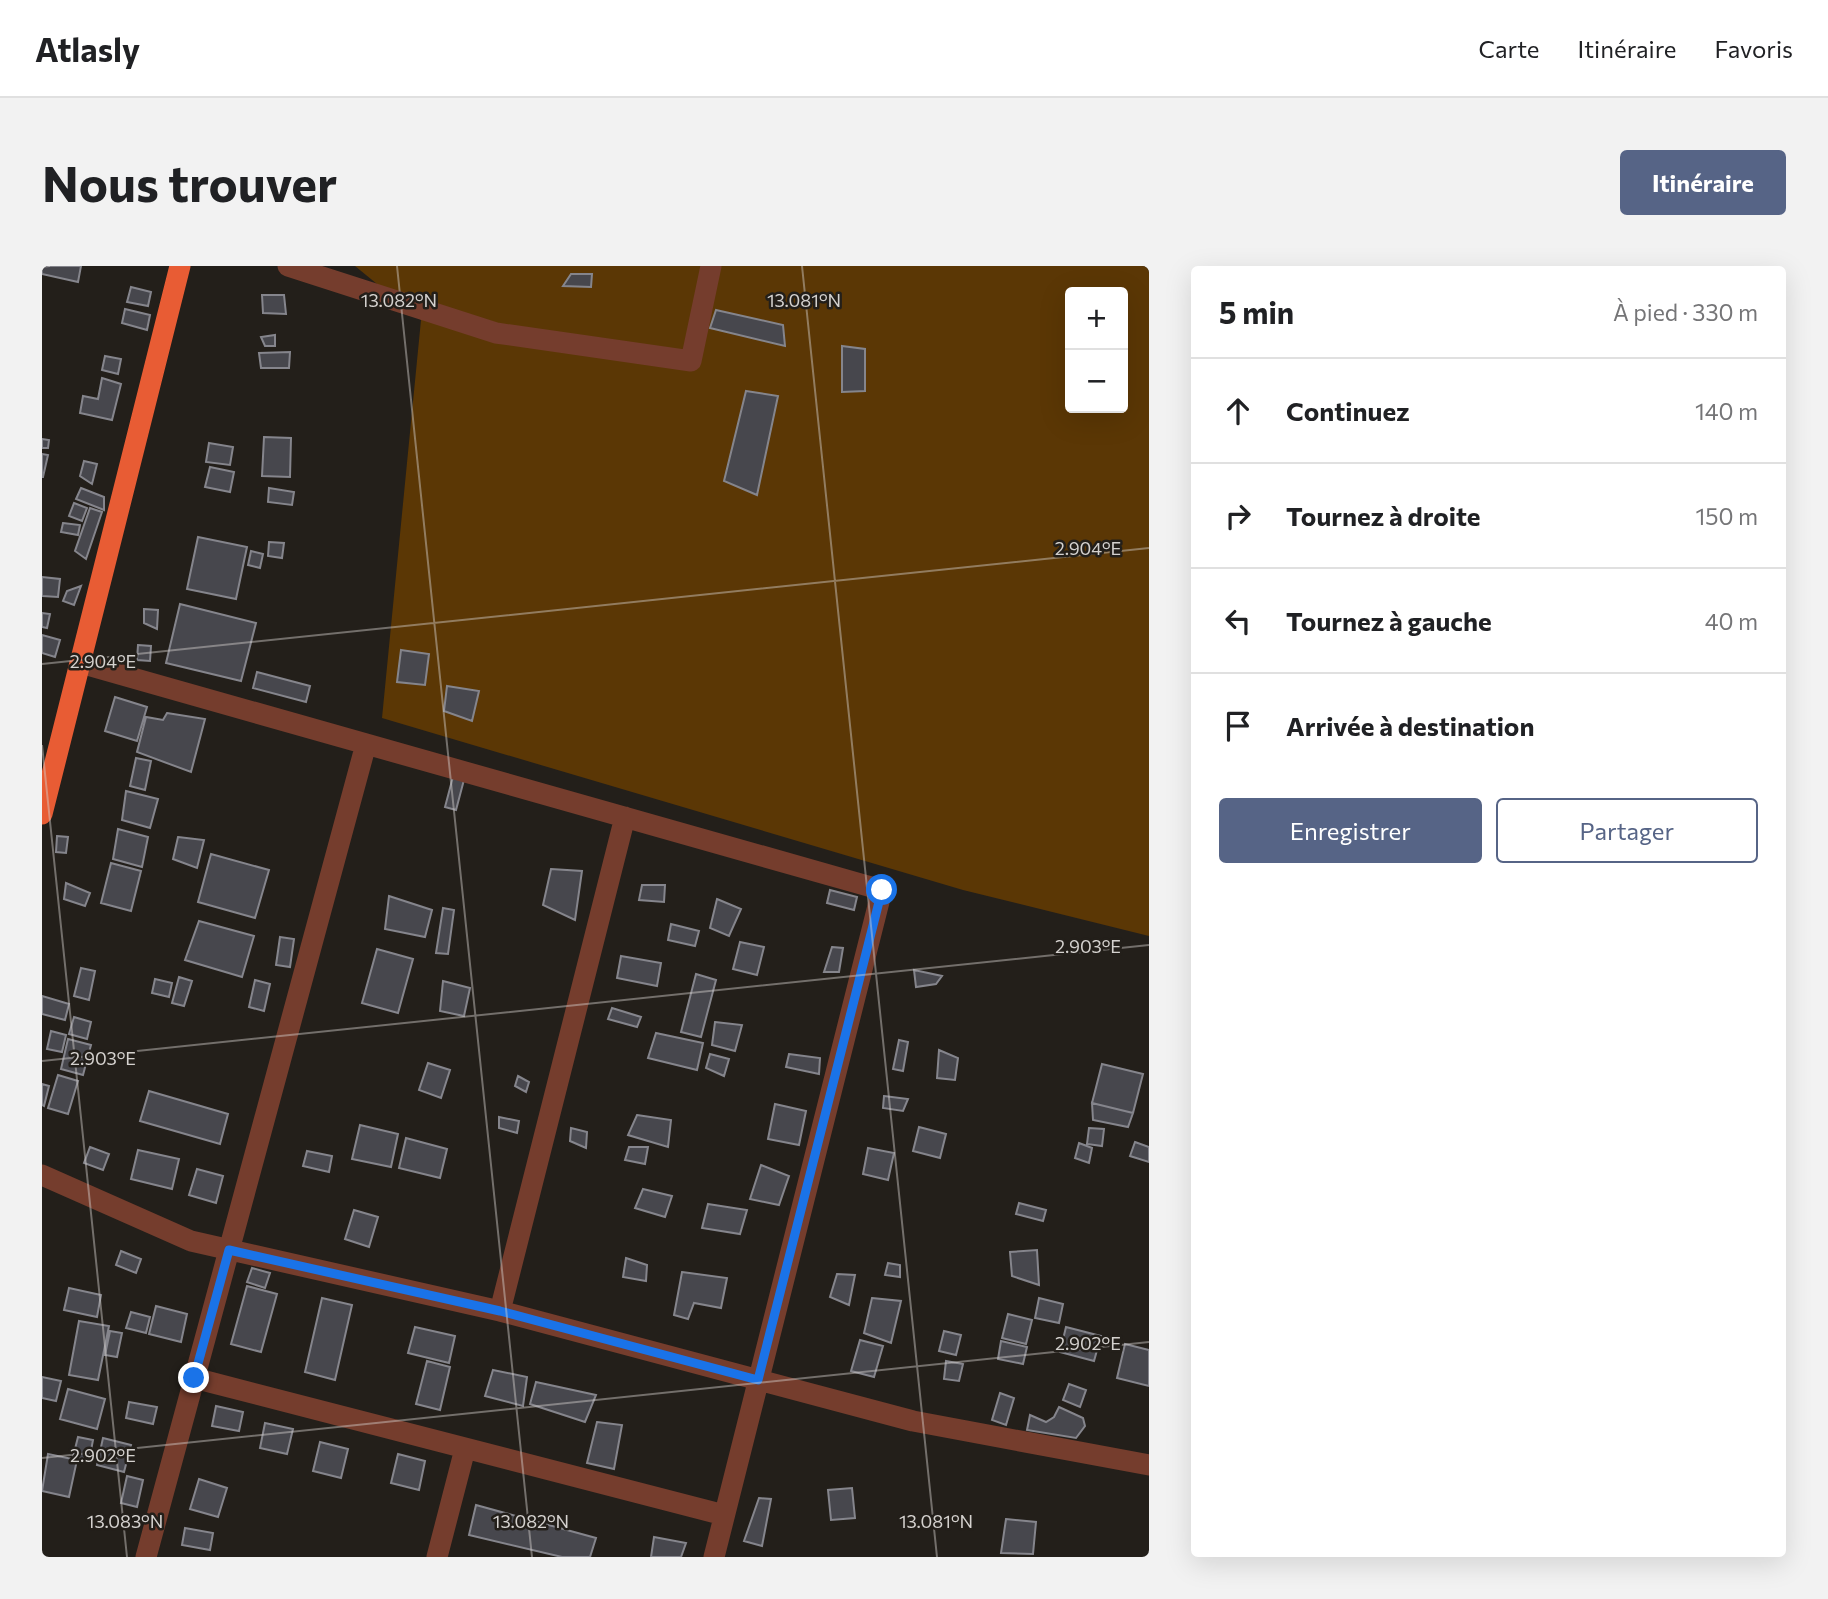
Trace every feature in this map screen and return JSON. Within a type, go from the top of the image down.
[{"type":"highway","points":[[42,814],[180,266]]},
{"type":"street","points":[[288,266],[496,333],[691,361],[711,266]]},
{"type":"street","points":[[80,663],[882,890],[714,1557]]},
{"type":"street","points":[[146,1557],[366,744]]},
{"type":"street","points":[[500,1311],[625,817]]},
{"type":"street","points":[[42,1175],[191,1241],[500,1311],[913,1421],[1149,1465]]},
{"type":"street","points":[[194,1378],[724,1516]]},
{"type":"street","points":[[438,1557],[465,1449]]},
{"type":"shaded area","points":[[355,266],[1149,266],[1149,936],[963,890],[382,718],[421,320]]},
{"type":"building","points":[[42,266],[81,266],[78,282],[42,274]]},
{"type":"building","points":[[571,274],[592,274],[591,287],[563,286]]},
{"type":"building","points":[[131,287],[151,292],[148,306],[127,302]]},
{"type":"building","points":[[262,295],[284,295],[286,314],[263,313]]},
{"type":"building","points":[[125,309],[150,315],[147,330],[122,323]]},
{"type":"building","points":[[716,310],[783,325],[785,346],[710,328]]},
{"type":"building","points":[[275,335],[275,346],[265,346],[261,337]]},
{"type":"building","points":[[842,346],[865,349],[865,391],[842,392]]},
{"type":"building","points":[[290,352],[289,368],[261,368],[259,353]]},
{"type":"building","points":[[105,356],[121,359],[118,374],[102,370]]},
{"type":"building","points":[[102,378],[121,384],[112,420],[80,413],[83,396],[98,399]]},
{"type":"building","points":[[746,391],[778,396],[757,495],[724,481]]},
{"type":"building","points":[[264,437],[291,438],[290,477],[262,476]]},
{"type":"building","points":[[42,439],[49,440],[48,448],[42,448]]},
{"type":"building","points":[[209,443],[233,447],[230,465],[206,462]]},
{"type":"building","points":[[42,454],[48,455],[43,477],[42,477]]},
{"type":"building","points":[[84,461],[97,464],[92,484],[80,476]]},
{"type":"building","points":[[210,467],[234,472],[230,492],[205,487]]},
{"type":"building","points":[[81,488],[104,497],[104,510],[76,499]]},
{"type":"building","points":[[269,488],[294,492],[292,505],[268,502]]},
{"type":"building","points":[[74,503],[87,508],[82,521],[69,516]]},
{"type":"building","points":[[90,508],[102,512],[86,559],[75,551]]},
{"type":"building","points":[[63,523],[80,525],[78,535],[61,532]]},
{"type":"building","points":[[198,537],[247,547],[236,599],[187,589]]},
{"type":"building","points":[[269,542],[284,543],[282,558],[268,556]]},
{"type":"building","points":[[251,551],[263,554],[260,568],[248,565]]},
{"type":"building","points":[[42,577],[60,579],[58,597],[42,596]]},
{"type":"building","points":[[81,586],[74,605],[63,601],[67,591]]},
{"type":"building","points":[[180,604],[256,623],[241,681],[166,663]]},
{"type":"building","points":[[144,609],[158,610],[157,629],[144,623]]},
{"type":"building","points":[[42,613],[50,614],[47,628],[42,627]]},
{"type":"building","points":[[42,635],[60,640],[55,657],[42,653]]},
{"type":"building","points":[[138,645],[151,646],[150,661],[137,660]]},
{"type":"building","points":[[401,650],[429,654],[425,685],[397,682]]},
{"type":"building","points":[[257,672],[310,686],[306,702],[253,688]]},
{"type":"building","points":[[447,686],[479,691],[472,721],[444,711]]},
{"type":"building","points":[[115,697],[147,707],[137,741],[105,731]]},
{"type":"building","points":[[167,713],[205,719],[191,772],[137,752],[146,717],[163,720]]},
{"type":"building","points":[[136,758],[151,761],[145,790],[130,786]]},
{"type":"building","points":[[454,773],[465,776],[456,810],[445,807]]},
{"type":"building","points":[[126,791],[158,799],[150,828],[122,820]]},
{"type":"building","points":[[118,829],[148,837],[142,867],[113,859]]},
{"type":"building","points":[[57,836],[68,837],[66,853],[56,852]]},
{"type":"building","points":[[178,837],[204,840],[197,868],[173,859]]},
{"type":"building","points":[[211,854],[269,870],[255,918],[198,902]]},
{"type":"building","points":[[111,863],[141,871],[131,911],[101,903]]},
{"type":"building","points":[[551,869],[582,871],[575,920],[543,905]]},
{"type":"building","points":[[66,883],[90,893],[85,906],[64,899]]},
{"type":"building","points":[[642,885],[665,885],[664,902],[639,900]]},
{"type":"building","points":[[830,890],[857,897],[854,910],[827,903]]},
{"type":"building","points":[[389,896],[432,910],[425,937],[385,929]]},
{"type":"building","points":[[717,899],[741,909],[729,936],[710,928]]},
{"type":"building","points":[[443,908],[454,910],[448,954],[436,953]]},
{"type":"building","points":[[199,921],[254,936],[242,977],[185,960]]},
{"type":"building","points":[[671,924],[699,931],[695,946],[668,940]]},
{"type":"building","points":[[280,937],[294,939],[290,967],[276,965]]},
{"type":"building","points":[[740,942],[764,947],[757,975],[733,969]]},
{"type":"building","points":[[832,947],[843,948],[839,972],[824,972]]},
{"type":"building","points":[[377,949],[413,959],[398,1013],[362,1003]]},
{"type":"building","points":[[621,956],[661,963],[657,986],[617,978]]},
{"type":"building","points":[[81,968],[95,971],[89,1000],[74,996]]},
{"type":"building","points":[[914,970],[942,976],[936,984],[916,987]]},
{"type":"building","points":[[696,974],[716,980],[701,1037],[681,1032]]},
{"type":"building","points":[[179,977],[192,981],[184,1006],[172,1003]]},
{"type":"building","points":[[155,979],[172,983],[169,997],[152,993]]},
{"type":"building","points":[[255,980],[270,984],[264,1011],[249,1007]]},
{"type":"building","points":[[443,981],[470,988],[464,1016],[440,1011]]},
{"type":"building","points":[[42,996],[69,1004],[65,1020],[42,1014]]},
{"type":"building","points":[[612,1008],[641,1017],[637,1027],[608,1019]]},
{"type":"building","points":[[74,1017],[91,1022],[87,1039],[69,1034]]},
{"type":"building","points":[[715,1022],[742,1025],[735,1051],[712,1045]]},
{"type":"building","points":[[51,1031],[66,1035],[62,1052],[47,1049]]},
{"type":"building","points":[[656,1033],[703,1043],[697,1070],[648,1058]]},
{"type":"building","points":[[68,1039],[91,1045],[83,1075],[61,1069]]},
{"type":"building","points":[[899,1040],[908,1042],[903,1071],[893,1069]]},
{"type":"building","points":[[939,1050],[958,1058],[955,1080],[937,1078]]},
{"type":"building","points":[[710,1054],[729,1059],[724,1076],[706,1068]]},
{"type":"building","points":[[789,1054],[820,1058],[819,1074],[786,1067]]},
{"type":"building","points":[[428,1063],[450,1070],[441,1098],[419,1090]]},
{"type":"building","points":[[1102,1064],[1143,1074],[1133,1113],[1092,1103]]},
{"type":"building","points":[[58,1075],[78,1081],[68,1114],[48,1108]]},
{"type":"building","points":[[518,1076],[529,1082],[526,1092],[515,1086]]},
{"type":"building","points":[[42,1084],[49,1086],[44,1106],[42,1105]]},
{"type":"building","points":[[149,1091],[228,1114],[220,1144],[140,1121]]},
{"type":"building","points":[[884,1096],[908,1099],[903,1111],[883,1108]]},
{"type":"building","points":[[1092,1103],[1133,1113],[1128,1127],[1093,1120]]},
{"type":"building","points":[[775,1104],[806,1111],[799,1145],[768,1139]]},
{"type":"building","points":[[637,1115],[671,1120],[668,1147],[628,1135]]},
{"type":"building","points":[[499,1117],[519,1121],[517,1133],[499,1128]]},
{"type":"building","points":[[360,1125],[398,1134],[391,1167],[352,1159]]},
{"type":"building","points":[[919,1127],[946,1134],[940,1158],[913,1151]]},
{"type":"building","points":[[571,1128],[587,1132],[586,1148],[570,1141]]},
{"type":"building","points":[[1089,1128],[1104,1129],[1102,1146],[1087,1144]]},
{"type":"building","points":[[406,1138],[447,1149],[440,1178],[399,1168]]},
{"type":"building","points":[[1135,1142],[1149,1147],[1149,1162],[1130,1156]]},
{"type":"building","points":[[1079,1143],[1092,1148],[1089,1163],[1075,1158]]},
{"type":"building","points":[[90,1147],[109,1154],[103,1170],[84,1163]]},
{"type":"building","points":[[629,1147],[648,1147],[645,1164],[625,1160]]},
{"type":"building","points":[[868,1148],[894,1153],[888,1180],[863,1174]]},
{"type":"building","points":[[138,1150],[179,1159],[172,1189],[131,1179]]},
{"type":"building","points":[[307,1151],[332,1156],[329,1172],[303,1166]]},
{"type":"building","points":[[761,1165],[789,1176],[779,1205],[750,1199]]},
{"type":"building","points":[[197,1169],[223,1176],[216,1203],[189,1195]]},
{"type":"building","points":[[643,1189],[672,1196],[665,1217],[635,1208]]},
{"type":"building","points":[[1019,1203],[1046,1210],[1043,1221],[1016,1214]]},
{"type":"building","points":[[708,1204],[747,1210],[740,1234],[702,1228]]},
{"type":"building","points":[[354,1210],[378,1217],[369,1247],[345,1239]]},
{"type":"building","points":[[1037,1250],[1039,1285],[1012,1276],[1010,1252]]},
{"type":"building","points":[[121,1251],[141,1259],[136,1273],[116,1265]]},
{"type":"building","points":[[626,1258],[647,1265],[646,1281],[623,1277]]},
{"type":"building","points":[[888,1263],[900,1265],[900,1277],[885,1275]]},
{"type":"building","points":[[252,1268],[270,1273],[265,1288],[247,1282]]},
{"type":"building","points":[[682,1272],[727,1278],[721,1308],[694,1303],[688,1319],[674,1315]]},
{"type":"building","points":[[837,1274],[855,1275],[849,1305],[830,1297]]},
{"type":"building","points":[[247,1286],[277,1294],[261,1352],[231,1344]]},
{"type":"building","points":[[69,1288],[101,1295],[97,1317],[64,1310]]},
{"type":"building","points":[[322,1298],[352,1305],[335,1380],[305,1372]]},
{"type":"building","points":[[872,1298],[901,1301],[891,1343],[864,1333]]},
{"type":"building","points":[[1039,1298],[1063,1304],[1059,1323],[1035,1318]]},
{"type":"building","points":[[156,1306],[187,1314],[181,1342],[149,1334]]},
{"type":"building","points":[[131,1312],[150,1317],[146,1333],[126,1328]]},
{"type":"building","points":[[1008,1314],[1032,1320],[1026,1344],[1002,1338]]},
{"type":"building","points":[[79,1321],[109,1326],[98,1380],[69,1375]]},
{"type":"building","points":[[415,1327],[455,1336],[449,1363],[408,1353]]},
{"type":"building","points":[[1066,1327],[1101,1336],[1094,1361],[1060,1352]]},
{"type":"building","points":[[110,1331],[122,1333],[117,1357],[105,1355]]},
{"type":"building","points":[[944,1331],[961,1335],[956,1355],[939,1351]]},
{"type":"building","points":[[860,1340],[883,1346],[874,1377],[851,1371]]},
{"type":"building","points":[[1001,1341],[1027,1347],[1023,1364],[998,1359]]},
{"type":"building","points":[[1125,1344],[1149,1350],[1149,1386],[1117,1378]]},
{"type":"building","points":[[427,1361],[450,1367],[440,1410],[416,1404]]},
{"type":"building","points":[[946,1361],[963,1364],[959,1381],[944,1379]]},
{"type":"building","points":[[493,1370],[527,1377],[523,1406],[485,1396]]},
{"type":"building","points":[[42,1377],[61,1381],[56,1401],[42,1398]]},
{"type":"building","points":[[536,1382],[596,1395],[585,1422],[530,1404]]},
{"type":"building","points":[[1069,1384],[1086,1390],[1080,1407],[1063,1400]]},
{"type":"building","points":[[68,1389],[105,1399],[97,1429],[60,1419]]},
{"type":"building","points":[[1000,1393],[1014,1398],[1006,1425],[992,1420]]},
{"type":"building","points":[[129,1402],[157,1407],[153,1424],[126,1418]]},
{"type":"building","points":[[216,1406],[243,1412],[239,1431],[212,1426]]},
{"type":"building","points":[[1059,1407],[1083,1418],[1085,1426],[1076,1438],[1027,1430],[1030,1415],[1046,1422],[1054,1417]]},
{"type":"building","points":[[597,1422],[622,1425],[614,1469],[587,1463]]},
{"type":"building","points":[[265,1423],[293,1429],[287,1454],[260,1448]]},
{"type":"building","points":[[78,1437],[93,1440],[89,1461],[73,1457]]},
{"type":"building","points":[[103,1438],[131,1445],[124,1472],[97,1465]]},
{"type":"building","points":[[320,1442],[348,1449],[341,1478],[313,1471]]},
{"type":"building","points":[[48,1454],[77,1460],[69,1497],[42,1491]]},
{"type":"building","points":[[398,1454],[425,1461],[419,1490],[391,1483]]},
{"type":"building","points":[[127,1476],[143,1480],[137,1507],[121,1503]]},
{"type":"building","points":[[199,1479],[227,1488],[218,1517],[190,1509]]},
{"type":"building","points":[[852,1488],[855,1518],[831,1520],[828,1490]]},
{"type":"building","points":[[759,1498],[771,1499],[762,1546],[744,1541]]},
{"type":"building","points":[[476,1505],[596,1538],[590,1557],[562,1557],[469,1535]]},
{"type":"building","points":[[1006,1519],[1036,1522],[1033,1554],[1001,1553]]},
{"type":"building","points":[[185,1528],[213,1533],[210,1550],[182,1545]]},
{"type":"building","points":[[654,1537],[686,1543],[681,1557],[651,1557]]},
{"type":"route","points":[[194,1378],[229,1250],[500,1311],[758,1380],[882,890]]}]
